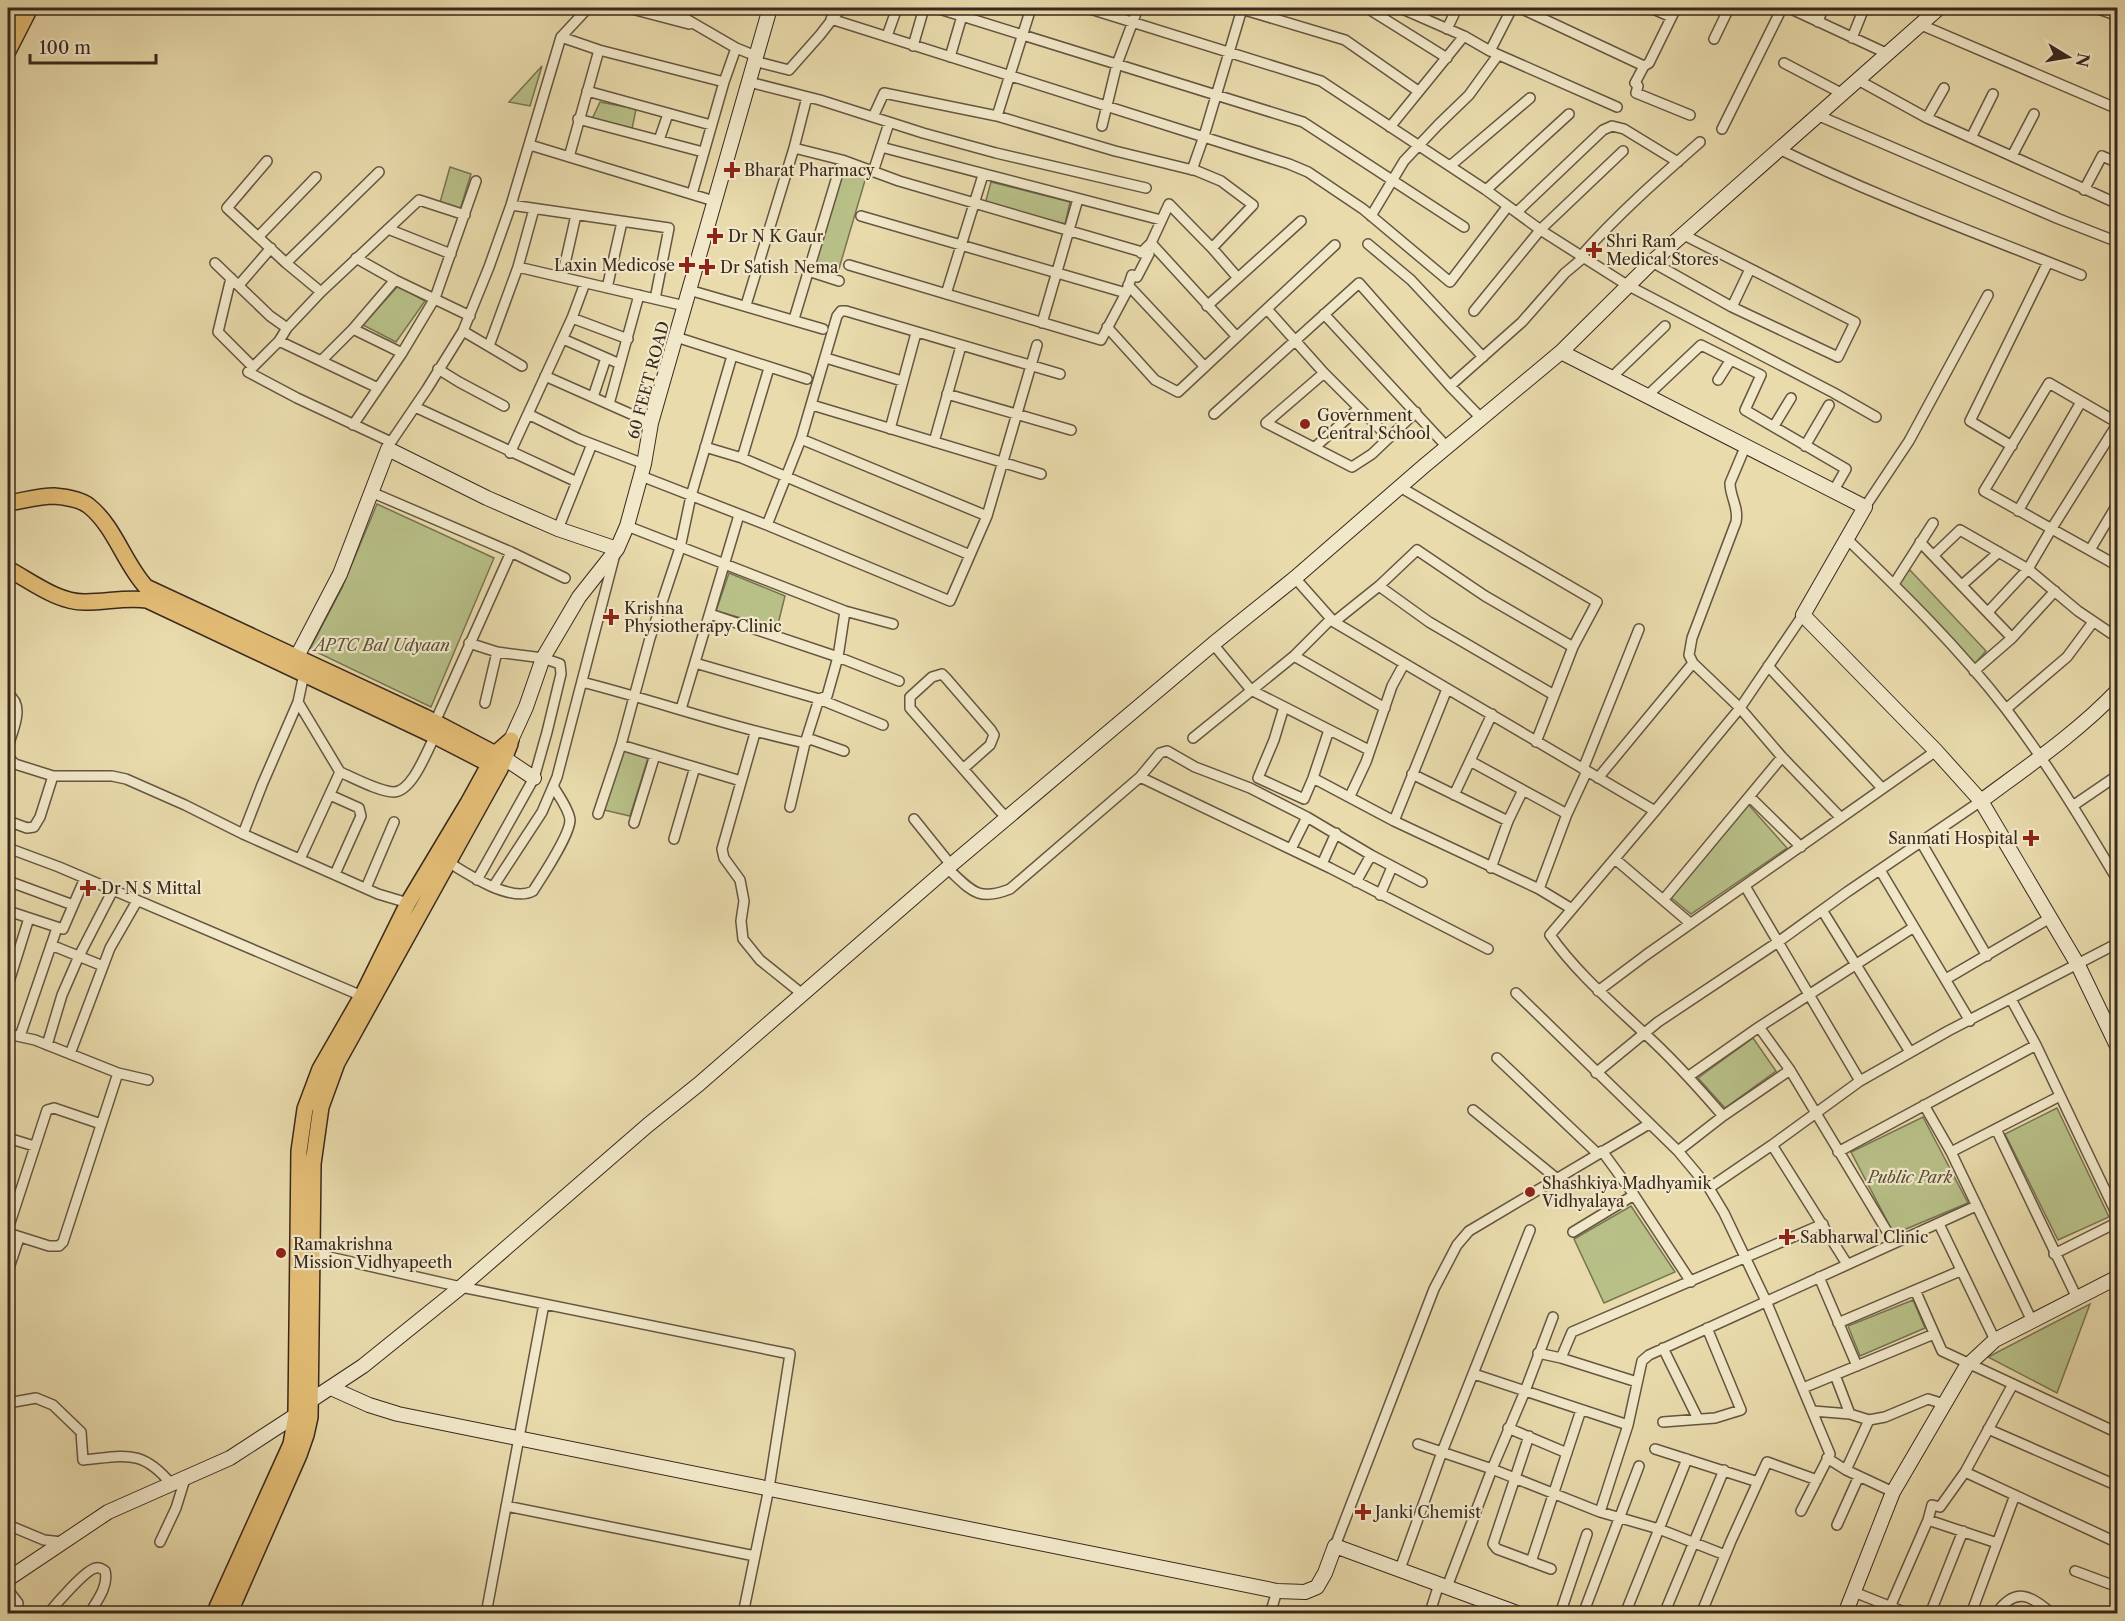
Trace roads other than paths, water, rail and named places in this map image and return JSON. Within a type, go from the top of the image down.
[{"type":"main road","points":[[8,24],[16,8]]},
{"type":"main road","points":[[8,51],[30,8]]},
{"type":"main road","points":[[8,503],[52,496],[73,498],[89,506],[109,530],[134,574],[146,586],[297,666]]},
{"type":"main road","points":[[8,569],[63,598],[85,602],[131,598],[147,600],[435,729],[497,762]]},
{"type":"main road","points":[[214,1614],[291,1444],[296,1415],[299,1151],[305,1108],[320,1070],[362,996],[408,903],[468,803],[511,740]]},
{"type":"main road","points":[[229,1614],[306,1435],[310,1401],[313,1164],[321,1107],[337,1064],[448,862],[497,762]]},
{"type":"street","points":[[243,834],[298,702],[297,666],[340,574],[389,446],[463,331],[470,316],[511,205],[561,37],[588,8]]},
{"type":"street","points":[[628,8],[700,26]]},
{"type":"street","points":[[667,8],[755,59],[789,70],[841,8]]},
{"type":"street","name":"60 FEET ROAD","points":[[511,740],[526,707],[543,658],[579,597],[617,549],[627,526],[643,470],[651,423],[769,8]]},
{"type":"street","points":[[887,36],[897,8]]},
{"type":"street","points":[[912,46],[924,8]]},
{"type":"street","points":[[936,8],[1216,93],[1303,122],[1464,227]]},
{"type":"street","points":[[997,116],[1031,8]]},
{"type":"street","points":[[1087,8],[1321,81],[1627,285],[1876,417]]},
{"type":"street","points":[[1102,126],[1117,64],[1138,8]]},
{"type":"street","points":[[1192,170],[1204,136],[1240,8],[1345,40],[1418,91]]},
{"type":"street","points":[[1367,8],[1447,58]]},
{"type":"street","points":[[1400,8],[1464,36],[1494,53],[1617,107]]},
{"type":"street","points":[[1447,29],[1457,8]]},
{"type":"street","points":[[1371,216],[1404,161],[1469,95],[1494,53],[1512,8]]},
{"type":"street","points":[[1520,8],[1644,66]]},
{"type":"street","points":[[1651,8],[1673,12],[1649,63],[1644,66],[1635,83],[1638,86],[1636,93],[1690,115]]},
{"type":"street","points":[[1714,39],[1729,8]]},
{"type":"street","points":[[1722,129],[1782,8]]},
{"type":"street","points":[[1789,8],[1886,53]]},
{"type":"street","points":[[1818,22],[1823,8]]},
{"type":"street","points":[[1852,38],[1864,8]]},
{"type":"street","points":[[8,1579],[108,1512],[230,1458],[296,1415],[310,1401],[363,1366],[460,1287],[699,1084],[949,866],[1295,578],[1561,352],[1627,285],[1682,234],[1939,8]]},
{"type":"street","points":[[2096,8],[2118,16]]},
{"type":"street","points":[[950,57],[962,16]]},
{"type":"street","points":[[831,19],[1009,77],[1204,136],[1308,172],[1371,216],[1450,282],[1508,206]]},
{"type":"street","points":[[1919,24],[2118,109]]},
{"type":"street","points":[[1390,127],[1464,36]]},
{"type":"street","points":[[561,37],[599,50],[723,82]]},
{"type":"street","points":[[692,194],[723,82],[736,48]]},
{"type":"street","points":[[569,157],[599,50]]},
{"type":"street","points":[[1784,63],[1841,93]]},
{"type":"street","points":[[1858,80],[1927,118],[2118,204]]},
{"type":"street","points":[[748,82],[1055,168],[1146,188]]},
{"type":"street","points":[[1927,118],[1944,88]]},
{"type":"street","points":[[587,91],[711,125]]},
{"type":"street","points":[[873,117],[884,93],[997,116],[1115,151],[1192,170],[1221,181],[1253,205],[1212,248]]},
{"type":"street","points":[[1971,138],[1993,94]]},
{"type":"street","points":[[746,305],[794,148],[807,97]]},
{"type":"street","points":[[1450,166],[1530,98]]},
{"type":"street","points":[[659,140],[668,114]]},
{"type":"street","points":[[1486,189],[1569,114]]},
{"type":"street","points":[[2012,156],[2034,114]]},
{"type":"street","points":[[1817,115],[2118,242]]},
{"type":"street","points":[[578,119],[703,152]]},
{"type":"street","points":[[873,172],[889,123]]},
{"type":"street","points":[[1517,212],[1603,130],[1612,126],[1624,129],[1678,162]]},
{"type":"street","points":[[1450,386],[1521,322],[1598,237],[1701,142]]},
{"type":"street","points":[[530,145],[714,201]]},
{"type":"street","points":[[881,147],[1161,220]]},
{"type":"street","points":[[794,148],[842,160],[899,181],[1149,254],[1137,277],[1132,275],[1101,340],[849,265]]},
{"type":"street","points":[[1779,149],[1872,192],[2081,275]]},
{"type":"street","points":[[1474,311],[1540,229],[1623,151]]},
{"type":"street","points":[[2084,190],[2102,156],[2118,163]]},
{"type":"street","points":[[794,319],[842,160]]},
{"type":"street","points":[[267,161],[227,208],[321,292]]},
{"type":"street","points":[[286,263],[379,172]]},
{"type":"street","points":[[946,294],[983,175]]},
{"type":"street","points":[[258,237],[316,177]]},
{"type":"street","points":[[353,425],[402,353],[435,298],[476,181]]},
{"type":"street","points":[[1042,323],[1078,199]]},
{"type":"street","points":[[465,215],[419,200],[321,292],[287,328],[279,341],[248,372],[353,425],[487,498],[558,529],[617,549],[553,786],[542,812],[493,887]]},
{"type":"street","points":[[1141,253],[1151,243],[1169,204],[1238,278]]},
{"type":"street","points":[[511,205],[669,228],[655,299]]},
{"type":"street","points":[[489,346],[518,267],[534,210]]},
{"type":"street","points":[[562,277],[576,215]]},
{"type":"street","points":[[861,216],[1057,274],[1127,289],[1205,367]]},
{"type":"street","points":[[1207,306],[1301,221]]},
{"type":"street","points":[[607,288],[622,222]]},
{"type":"street","points":[[388,229],[451,254]]},
{"type":"street","points":[[1652,262],[1732,307],[1838,357],[1855,322],[1682,234]]},
{"type":"street","points":[[1151,243],[1237,337]]},
{"type":"street","points":[[1368,244],[1412,280],[1483,357]]},
{"type":"street","points":[[1107,327],[1155,380],[1178,392],[1335,245]]},
{"type":"street","points":[[253,367],[218,332],[235,281],[271,248]]},
{"type":"street","points":[[356,258],[395,280],[470,316]]},
{"type":"street","points":[[2012,446],[1970,421],[2048,262]]},
{"type":"street","points":[[215,263],[270,316],[287,328]]},
{"type":"street","points":[[518,267],[685,306]]},
{"type":"street","points":[[1732,307],[1750,269]]},
{"type":"street","points":[[808,271],[839,280]]},
{"type":"street","points":[[322,360],[353,329],[395,280]]},
{"type":"street","points":[[510,453],[563,339],[585,283]]},
{"type":"street","points":[[1214,414],[1359,283],[1481,418]]},
{"type":"street","points":[[689,290],[823,329]]},
{"type":"street","points":[[609,404],[639,295]]},
{"type":"street","points":[[1723,1116],[1689,1076],[1644,1032],[1598,992],[1563,954],[1550,935],[1740,708],[1803,615],[1865,507],[1910,441],[1988,296]]},
{"type":"street","points":[[1267,309],[1358,409],[1389,438]]},
{"type":"street","points":[[767,525],[801,440],[837,316],[841,311],[1060,374]]},
{"type":"street","points":[[1324,314],[1447,447]]},
{"type":"street","points":[[572,318],[628,339]]},
{"type":"street","points":[[1612,377],[1665,326]]},
{"type":"street","points":[[353,329],[402,353]]},
{"type":"street","points":[[463,331],[522,366]]},
{"type":"street","points":[[890,429],[916,333]]},
{"type":"street","points":[[676,337],[807,379]]},
{"type":"street","points":[[563,339],[620,364]]},
{"type":"street","points":[[279,341],[378,388]]},
{"type":"street","points":[[528,414],[592,444],[691,496],[950,601],[987,516],[1037,345]]},
{"type":"street","points":[[1648,395],[1701,345],[1761,375],[1745,410],[1846,469],[1834,490]]},
{"type":"street","points":[[933,442],[961,346]]},
{"type":"street","points":[[1561,352],[1865,507]]},
{"type":"street","points":[[598,814],[680,548],[691,496],[732,356]]},
{"type":"street","points":[[593,397],[606,358]]},
{"type":"street","points":[[826,358],[902,381]]},
{"type":"street","points":[[1718,380],[1730,361]]},
{"type":"street","points":[[742,458],[769,368]]},
{"type":"street","points":[[438,369],[504,406]]},
{"type":"street","points":[[1324,373],[1266,423],[1352,467],[1372,454],[1416,412]]},
{"type":"street","points":[[545,376],[651,423]]},
{"type":"street","points":[[1988,612],[2028,569],[2052,528],[2118,423],[2049,383],[1984,491],[2052,528],[2118,566]]},
{"type":"street","points":[[947,394],[1071,430]]},
{"type":"street","points":[[1774,426],[1791,398]]},
{"type":"street","points":[[2018,511],[2081,402]]},
{"type":"street","points":[[812,405],[1041,474]]},
{"type":"street","points":[[1805,446],[1829,405]]},
{"type":"street","points":[[415,407],[510,453],[577,482]]},
{"type":"street","points":[[1315,447],[1358,409]]},
{"type":"street","points":[[801,440],[987,516]]},
{"type":"street","points":[[558,529],[592,444]]},
{"type":"street","points":[[1746,445],[1730,483],[1737,509],[1736,522],[1690,644],[1689,655],[1693,663],[1740,708],[1782,757],[1841,818]]},
{"type":"street","points":[[705,447],[742,458],[970,555]]},
{"type":"street","points":[[1400,487],[1598,602],[1573,647],[1536,742]]},
{"type":"street","points":[[372,492],[565,578]]},
{"type":"street","points":[[2090,550],[2118,503]]},
{"type":"street","points":[[681,709],[739,515]]},
{"type":"street","points":[[1894,584],[1933,523]]},
{"type":"street","points":[[627,526],[844,611],[893,624]]},
{"type":"street","points":[[1934,555],[1960,530],[2028,569],[2093,622],[2118,638]]},
{"type":"street","points":[[1847,539],[1894,584],[1974,671],[2006,710],[2073,805],[2118,881]]},
{"type":"street","points":[[1920,542],[2012,638]]},
{"type":"street","points":[[1193,738],[1294,656],[1333,620],[1379,586],[1417,550],[1485,596],[1573,647]]},
{"type":"street","points":[[298,702],[340,772],[385,790],[396,792],[403,789],[411,782],[469,643],[511,552]]},
{"type":"street","points":[[1962,585],[1999,552]]},
{"type":"street","points":[[1295,578],[1333,620],[1655,811]]},
{"type":"street","points":[[1379,586],[1429,622],[1554,695]]},
{"type":"street","points":[[1974,671],[2012,638],[2055,591]]},
{"type":"street","points":[[790,807],[805,743],[819,699],[826,696],[838,657],[844,611]]},
{"type":"street","points":[[710,614],[838,657],[899,681]]},
{"type":"street","points":[[1803,615],[1936,751],[1981,801],[2078,965],[2118,1048]]},
{"type":"street","points":[[2006,710],[2067,657],[2093,622]]},
{"type":"street","points":[[1539,890],[1639,629]]},
{"type":"street","points":[[469,643],[497,652],[543,658],[560,664],[561,674],[547,732],[530,776],[477,880]]},
{"type":"street","points":[[1213,644],[1251,690],[1369,750]]},
{"type":"street","points":[[485,703],[497,652]]},
{"type":"street","points":[[1294,656],[1385,708]]},
{"type":"street","points":[[695,663],[819,699],[883,725]]},
{"type":"street","points":[[1598,778],[1693,663]]},
{"type":"street","points":[[1350,796],[1366,762],[1392,686],[1404,664]]},
{"type":"street","points":[[1768,666],[1882,788]]},
{"type":"street","points":[[963,769],[990,746],[994,738],[993,732],[942,674],[935,675],[910,697],[909,705],[963,769],[1007,818]]},
{"type":"street","points":[[582,682],[634,695],[755,733],[805,743],[810,739],[844,751]]},
{"type":"street","points":[[1394,821],[1447,689]]},
{"type":"street","points":[[1596,1073],[1644,1032],[1778,942],[2041,757],[2099,710],[2118,690]]},
{"type":"street","points":[[8,694],[16,703],[17,716],[8,747]]},
{"type":"street","points":[[1284,707],[1274,740],[1258,778],[1304,799],[1314,778],[1329,730]]},
{"type":"street","points":[[1454,795],[1492,714]]},
{"type":"street","points":[[755,733],[722,849],[724,858],[741,880],[744,900],[741,921],[743,939],[760,960],[801,993]]},
{"type":"street","points":[[621,745],[741,781]]},
{"type":"street","points":[[1598,992],[1690,924],[1936,751]]},
{"type":"street","points":[[914,819],[949,866],[973,892],[993,895],[1010,889],[1140,777],[1160,753],[1167,752],[1195,767],[1240,784],[1307,817],[1422,882]]},
{"type":"street","points":[[634,823],[655,755]]},
{"type":"street","points":[[8,757],[15,764],[53,776],[112,776],[126,779],[185,804],[243,834],[366,888],[408,903]]},
{"type":"street","points":[[1664,899],[1782,757]]},
{"type":"street","points":[[1470,760],[1567,814]]},
{"type":"street","points":[[497,762],[530,776]]},
{"type":"street","points":[[674,838],[695,767]]},
{"type":"street","points":[[300,859],[340,772]]},
{"type":"street","points":[[1412,774],[1509,821]]},
{"type":"street","points":[[2073,805],[2117,775]]},
{"type":"street","points":[[8,821],[27,828],[34,827],[40,817],[53,776]]},
{"type":"street","points":[[1140,777],[1322,864],[1488,949]]},
{"type":"street","points":[[1314,778],[1394,821],[1539,890],[1572,909]]},
{"type":"street","points":[[448,862],[493,887],[521,894],[533,891],[566,835],[570,822],[553,786]]},
{"type":"street","points":[[1491,868],[1523,790]]},
{"type":"street","points":[[330,795],[359,807],[361,811],[361,816],[335,874]]},
{"type":"street","points":[[1750,797],[1801,847]]},
{"type":"street","points":[[1291,849],[1307,817]]},
{"type":"street","points":[[366,888],[394,822]]},
{"type":"street","points":[[1322,864],[1336,833]]},
{"type":"street","points":[[1921,842],[1987,956]]},
{"type":"street","points":[[8,848],[85,878],[362,996]]},
{"type":"street","points":[[1356,882],[1371,855]]},
{"type":"street","points":[[1615,859],[1664,899],[1690,924]]},
{"type":"street","points":[[1380,895],[1392,867]]},
{"type":"street","points":[[1880,870],[1970,1021]]},
{"type":"street","points":[[8,911],[63,929],[85,878]]},
{"type":"street","points":[[8,881],[73,905]]},
{"type":"street","points":[[1745,886],[1860,1081]]},
{"type":"street","points":[[47,1045],[62,995],[113,890]]},
{"type":"street","points":[[70,1054],[110,948],[137,901]]},
{"type":"street","points":[[1822,910],[1910,1052]]},
{"type":"street","points":[[8,985],[28,918]]},
{"type":"street","points":[[1946,979],[2050,918]]},
{"type":"street","points":[[1689,1076],[1759,1027],[1914,927]]},
{"type":"street","points":[[20,1036],[57,928]]},
{"type":"street","points":[[1709,1188],[1860,1081],[1910,1052],[2118,943]]},
{"type":"street","points":[[51,945],[104,966]]},
{"type":"street","points":[[1516,993],[1678,1151],[1709,1188],[1724,1213],[1766,1301],[1830,1454],[1801,1511]]},
{"type":"street","points":[[2011,999],[2036,1045],[2118,1217]]},
{"type":"street","points":[[1759,1027],[1790,1070],[1894,1242]]},
{"type":"street","points":[[8,1034],[47,1045],[118,1073],[148,1080]]},
{"type":"street","points":[[1838,1152],[2036,1045]]},
{"type":"street","points":[[1497,1058],[1600,1153],[1634,1195],[1691,1282]]},
{"type":"street","points":[[1678,1151],[1723,1116],[1790,1070]]},
{"type":"street","points":[[101,1124],[51,1108],[45,1113],[8,1231],[19,1238],[54,1247],[63,1242],[118,1073]]},
{"type":"street","points":[[1951,1152],[2060,1096]]},
{"type":"street","points":[[1924,1105],[1951,1152],[2032,1321]]},
{"type":"street","points":[[1473,1110],[1556,1178]]},
{"type":"street","points":[[331,1388],[369,1405],[398,1414],[1277,1592],[1305,1592],[1317,1587],[1325,1574],[1434,1289],[1457,1245],[1469,1231],[1649,1124]]},
{"type":"street","points":[[1996,1129],[2077,1298]]},
{"type":"street","points":[[8,1138],[34,1146]]},
{"type":"street","points":[[1772,1145],[1847,1264]]},
{"type":"street","points":[[1573,1232],[1634,1195]]},
{"type":"street","points":[[1600,1512],[1628,1425],[1642,1361],[1663,1348],[1976,1206]]},
{"type":"street","points":[[2054,1254],[2118,1222]]},
{"type":"street","points":[[1561,1358],[1572,1332],[1823,1224]]},
{"type":"street","points":[[1939,1224],[1995,1340]]},
{"type":"street","points":[[1400,1569],[1442,1452],[1530,1230]]},
{"type":"street","points":[[8,1271],[19,1238]]},
{"type":"street","points":[[312,1253],[460,1287],[789,1354],[769,1488],[743,1614]]},
{"type":"street","points":[[1838,1323],[1960,1270]]},
{"type":"street","points":[[1819,1277],[1857,1366]]},
{"type":"street","points":[[1845,1614],[1893,1492],[1968,1364],[1995,1340],[2118,1277]]},
{"type":"street","points":[[1915,1290],[1942,1351],[2118,1432]]},
{"type":"street","points":[[486,1614],[544,1304]]},
{"type":"street","points":[[1432,1614],[1432,1606],[1525,1391],[1553,1317]]},
{"type":"street","points":[[1663,1422],[1689,1422],[1715,1418],[1741,1410],[1707,1328]]},
{"type":"street","points":[[1803,1388],[1934,1334]]},
{"type":"street","points":[[1663,1348],[1698,1419]]},
{"type":"street","points":[[1538,1353],[1636,1382]]},
{"type":"street","points":[[1474,1374],[1628,1425]]},
{"type":"street","points":[[1836,1375],[1850,1414]]},
{"type":"street","points":[[1889,1610],[1928,1520],[1932,1505],[1940,1507],[1965,1472],[2013,1384]]},
{"type":"street","points":[[8,1403],[36,1398],[53,1406],[81,1432],[83,1460],[125,1455],[139,1458],[178,1482]]},
{"type":"street","points":[[1813,1411],[1850,1414],[1869,1420],[1885,1417],[1928,1399],[1944,1404]]},
{"type":"street","points":[[1531,1562],[1581,1410]]},
{"type":"street","points":[[1846,1470],[1869,1420]]},
{"type":"street","points":[[1508,1428],[1567,1452]]},
{"type":"street","points":[[1988,1430],[2118,1486]]},
{"type":"street","points":[[1529,1436],[1493,1544],[1497,1549],[1551,1569]]},
{"type":"street","points":[[1418,1444],[1492,1469],[1600,1512],[1659,1529],[1725,1555]]},
{"type":"street","points":[[1655,1449],[1758,1482]]},
{"type":"street","points":[[1827,1458],[1846,1470],[1893,1492]]},
{"type":"street","points":[[1625,1614],[1687,1459]]},
{"type":"street","points":[[1701,1614],[1767,1462],[1817,1480]]},
{"type":"street","points":[[1583,1614],[1639,1466]]},
{"type":"street","points":[[1664,1614],[1692,1542],[1724,1470]]},
{"type":"street","points":[[1965,1472],[2118,1543]]},
{"type":"street","points":[[1837,1525],[1859,1476]]},
{"type":"street","points":[[160,1542],[176,1508],[178,1482]]},
{"type":"street","points":[[1971,1614],[2015,1495]]},
{"type":"street","points":[[506,1506],[754,1556]]},
{"type":"street","points":[[1928,1520],[1997,1543]]},
{"type":"street","points":[[8,1525],[44,1540],[62,1542]]},
{"type":"street","points":[[1930,1614],[1963,1531]]},
{"type":"street","points":[[1560,1614],[1587,1534]]},
{"type":"street","points":[[1335,1546],[1520,1614]]},
{"type":"street","points":[[48,1614],[70,1588],[94,1568],[100,1568],[105,1571],[105,1582],[100,1597],[89,1614]]},
{"type":"street","points":[[2074,1571],[2118,1587]]},
{"type":"street","points":[[8,1590],[18,1603],[15,1614]]},
{"type":"street","points":[[1270,1614],[1277,1592]]},
{"type":"street","points":[[1854,1592],[1889,1610],[1909,1614]]},
{"type":"street","points":[[1996,1614],[2010,1598],[2023,1596],[2036,1599],[2052,1614]]},
{"type":"place","name":"Bharat Pharmacy","points":[[732,170]]},
{"type":"place","name":"Dr N K Gaur","points":[[715,236]]},
{"type":"place","name":"Shri Ram Medical Stores","points":[[1594,250]]},
{"type":"place","name":"Laxin Medicose","points":[[687,265]]},
{"type":"place","name":"Dr Satish Nema","points":[[707,267]]},
{"type":"place","name":"Government Central School","points":[[1305,424]]},
{"type":"place","name":"Krishna Physiotherapy Clinic","points":[[611,617]]},
{"type":"place","name":"Sanmati Hospital","points":[[2031,838]]},
{"type":"place","name":"Dr N S Mittal","points":[[88,888]]},
{"type":"place","name":"Shashkiya Madhyamik Vidhyalaya","points":[[1530,1192]]},
{"type":"place","name":"Sabharwal Clinic","points":[[1787,1237]]},
{"type":"place","name":"Ramakrishna Mission Vidhyapeeth","points":[[281,1253]]},
{"type":"place","name":"Janki Chemist","points":[[1363,1512]]},
{"type":"park label","name":"APTC Bal Udyaan","points":[[382,645]]},
{"type":"park label","name":"Public Park","points":[[1910,1177]]}]
